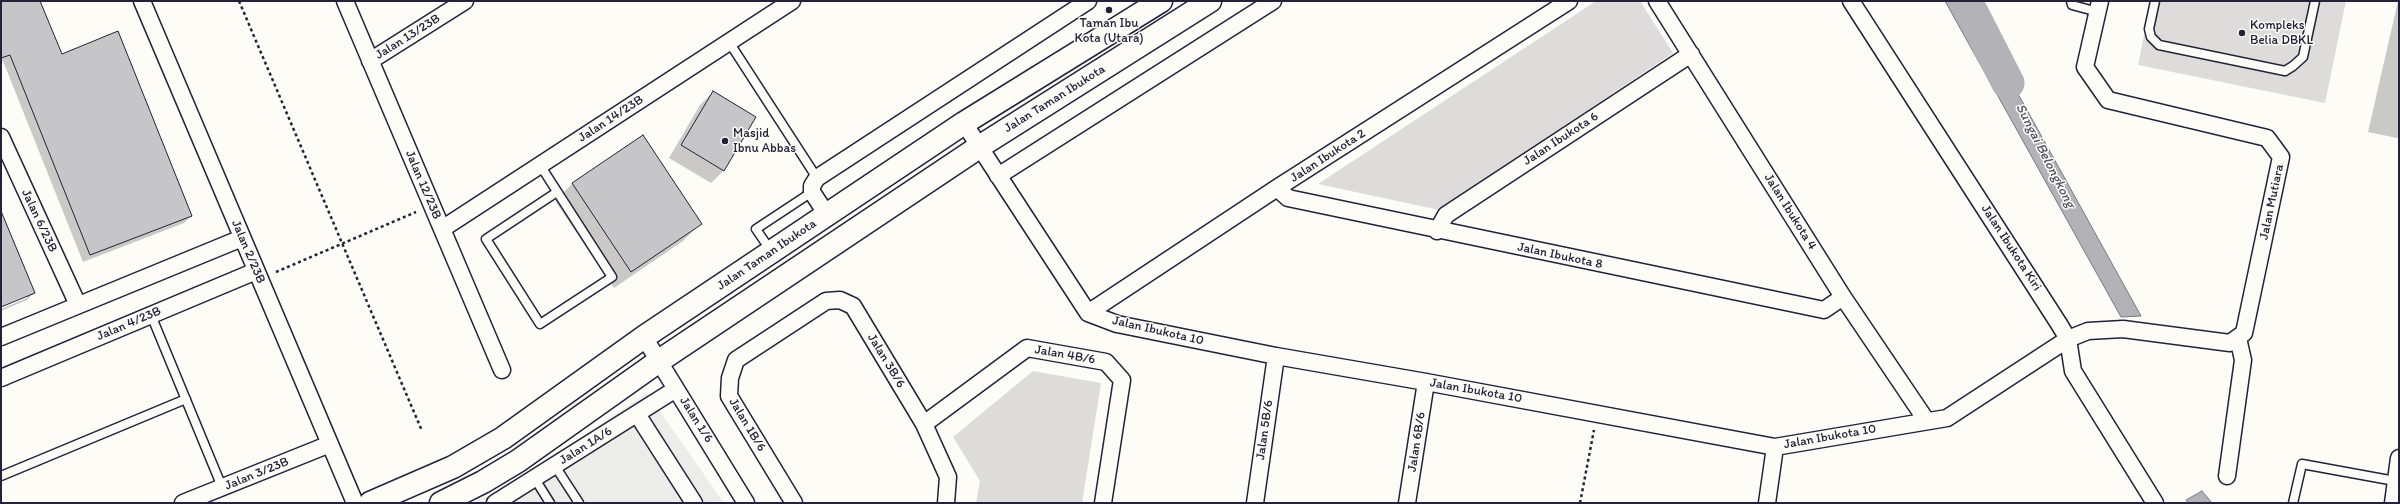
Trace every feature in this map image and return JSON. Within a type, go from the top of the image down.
[{"type":"main road","name":"Jalan Taman Ibukota","points":[[370,503],[419,483],[479,453],[644,337],[964,123],[1161,1]]},
{"type":"main road","name":"Jalan Taman Ibukota","points":[[441,503],[483,482],[518,461],[659,361],[979,147],[1210,1]]},
{"type":"street","name":"Jalan 2/23B","points":[[142,1],[355,503]]},
{"type":"street","name":"Jalan 12/23B","points":[[345,1],[502,370]]},
{"type":"street","name":"Jalan 13/23B","points":[[370,61],[465,1]]},
{"type":"street","points":[[827,215],[814,185],[1088,1]]},
{"type":"street","points":[[998,176],[1273,1]]},
{"type":"street","name":"Jalan Ibukota 2","points":[[1088,313],[1277,188],[1569,1]]},
{"type":"street","name":"Jalan Ibukota 4","points":[[1657,1],[1843,297],[1926,420]]},
{"type":"street","name":"Jalan Ibukota Kiri","points":[[1851,1],[2068,339],[2073,371],[2155,503]]},
{"type":"street","name":"Jalan 14/23B","points":[[442,229],[787,5]]},
{"type":"street","name":"Jalan Mutiara","points":[[2099,6],[2085,67],[2108,100],[2267,138],[2281,157],[2244,333],[2238,338]]},
{"type":"street","name":"Jalan Ibukota 6","points":[[1438,231],[1446,215],[1691,54]]},
{"type":"street","points":[[964,123],[1088,313]]},
{"type":"street","name":"Jalan 6/23B","points":[[1,137],[78,305]]},
{"type":"street","name":"Jalan Ibukota 8","points":[[1277,188],[1288,198],[1438,231],[1824,310],[1843,297]]},
{"type":"street","points":[[1,337],[242,238]]},
{"type":"street","name":"Jalan 4/23B","points":[[1,378],[151,315],[258,275]]},
{"type":"street","name":"Jalan 3B/6","points":[[771,336],[826,301],[840,300],[853,306],[924,424],[948,477],[946,503]]},
{"type":"street","name":"Jalan Ibukota 10","points":[[1088,313],[1117,324],[1276,356],[1426,382],[1775,447],[1926,420],[1947,418],[2068,339]]},
{"type":"street","points":[[2068,339],[2088,331],[2123,329],[2230,343],[2238,338],[2243,360],[2227,476]]},
{"type":"street","name":"Jalan 1B/6","points":[[771,336],[736,360],[730,378],[729,396],[794,503]]},
{"type":"street","name":"Jalan 1/6","points":[[644,337],[746,503]]},
{"type":"street","name":"Jalan 4B/6","points":[[924,424],[1027,348],[1106,362],[1122,380],[1103,503]]},
{"type":"street","name":"Jalan 5B/6","points":[[1255,503],[1276,356]]},
{"type":"street","name":"Jalan 6B/6","points":[[1407,503],[1426,382]]},
{"type":"street","name":"Jalan 1A/6","points":[[495,503],[676,389]]},
{"type":"street","points":[[637,414],[694,503]]},
{"type":"street","name":"Jalan 3/23B","points":[[184,503],[330,444]]},
{"type":"street","points":[[1767,503],[1775,447]]},
{"type":"street","points":[[2393,503],[2399,458]]},
{"type":"lane","points":[[2071,1],[2072,5],[2099,6]]},
{"type":"lane","points":[[2156,1],[2149,29],[2151,37],[2159,45],[2285,71],[2303,57],[2315,1]]},
{"type":"lane","points":[[729,42],[814,185],[756,229],[772,252]]},
{"type":"lane","points":[[540,165],[612,277],[540,324],[486,239],[557,192]]},
{"type":"lane","points":[[151,315],[222,488]]},
{"type":"lane","points":[[1,476],[186,398]]},
{"type":"lane","points":[[2293,503],[2302,464],[2395,480]]},
{"type":"lane","points":[[555,466],[579,503]]},
{"type":"lane","points":[[535,479],[550,503]]},
{"type":"path","points":[[239,1],[422,431]]},
{"type":"path","points":[[258,275],[342,244],[431,205]]},
{"type":"path","points":[[1580,503],[1597,414]]},
{"type":"shaded area","points":[[1596,1],[1640,1],[1673,53],[1439,210],[1318,184]]},
{"type":"shaded area","name":"Kompleks Belia DBKL","points":[[2151,1],[2346,1],[2325,103],[2138,65]]},
{"type":"shaded area","points":[[1033,371],[1101,383],[1082,503],[976,503],[980,481],[953,437]]},
{"type":"shaded area","points":[[647,393],[724,503],[472,503],[502,490]]},
{"type":"water","points":[[1945,1],[1964,1],[2022,101],[2141,316],[2121,317]]},
{"type":"water","points":[[2202,491],[2212,503],[2188,503],[2186,500]]},
{"type":"building","points":[[1,1],[40,1],[62,54],[118,31],[192,216],[90,255],[10,55],[1,58]]},
{"type":"building","points":[[713,91],[756,117],[724,171],[681,145]]},
{"type":"building","points":[[643,135],[702,224],[631,272],[572,183]]},
{"type":"building","points":[[1,211],[35,293],[1,307]]},
{"type":"waterway","name":"Sungai Belongkong","points":[[1966,1],[2008,83]]},
{"type":"place","name":"Taman Ibu Kota (Utara)","points":[[1109,10]]},
{"type":"place","name":"Kompleks Belia DBKL","points":[[2242,33]]},
{"type":"place","name":"Masjid Ibnu Abbas","points":[[725,141]]}]
